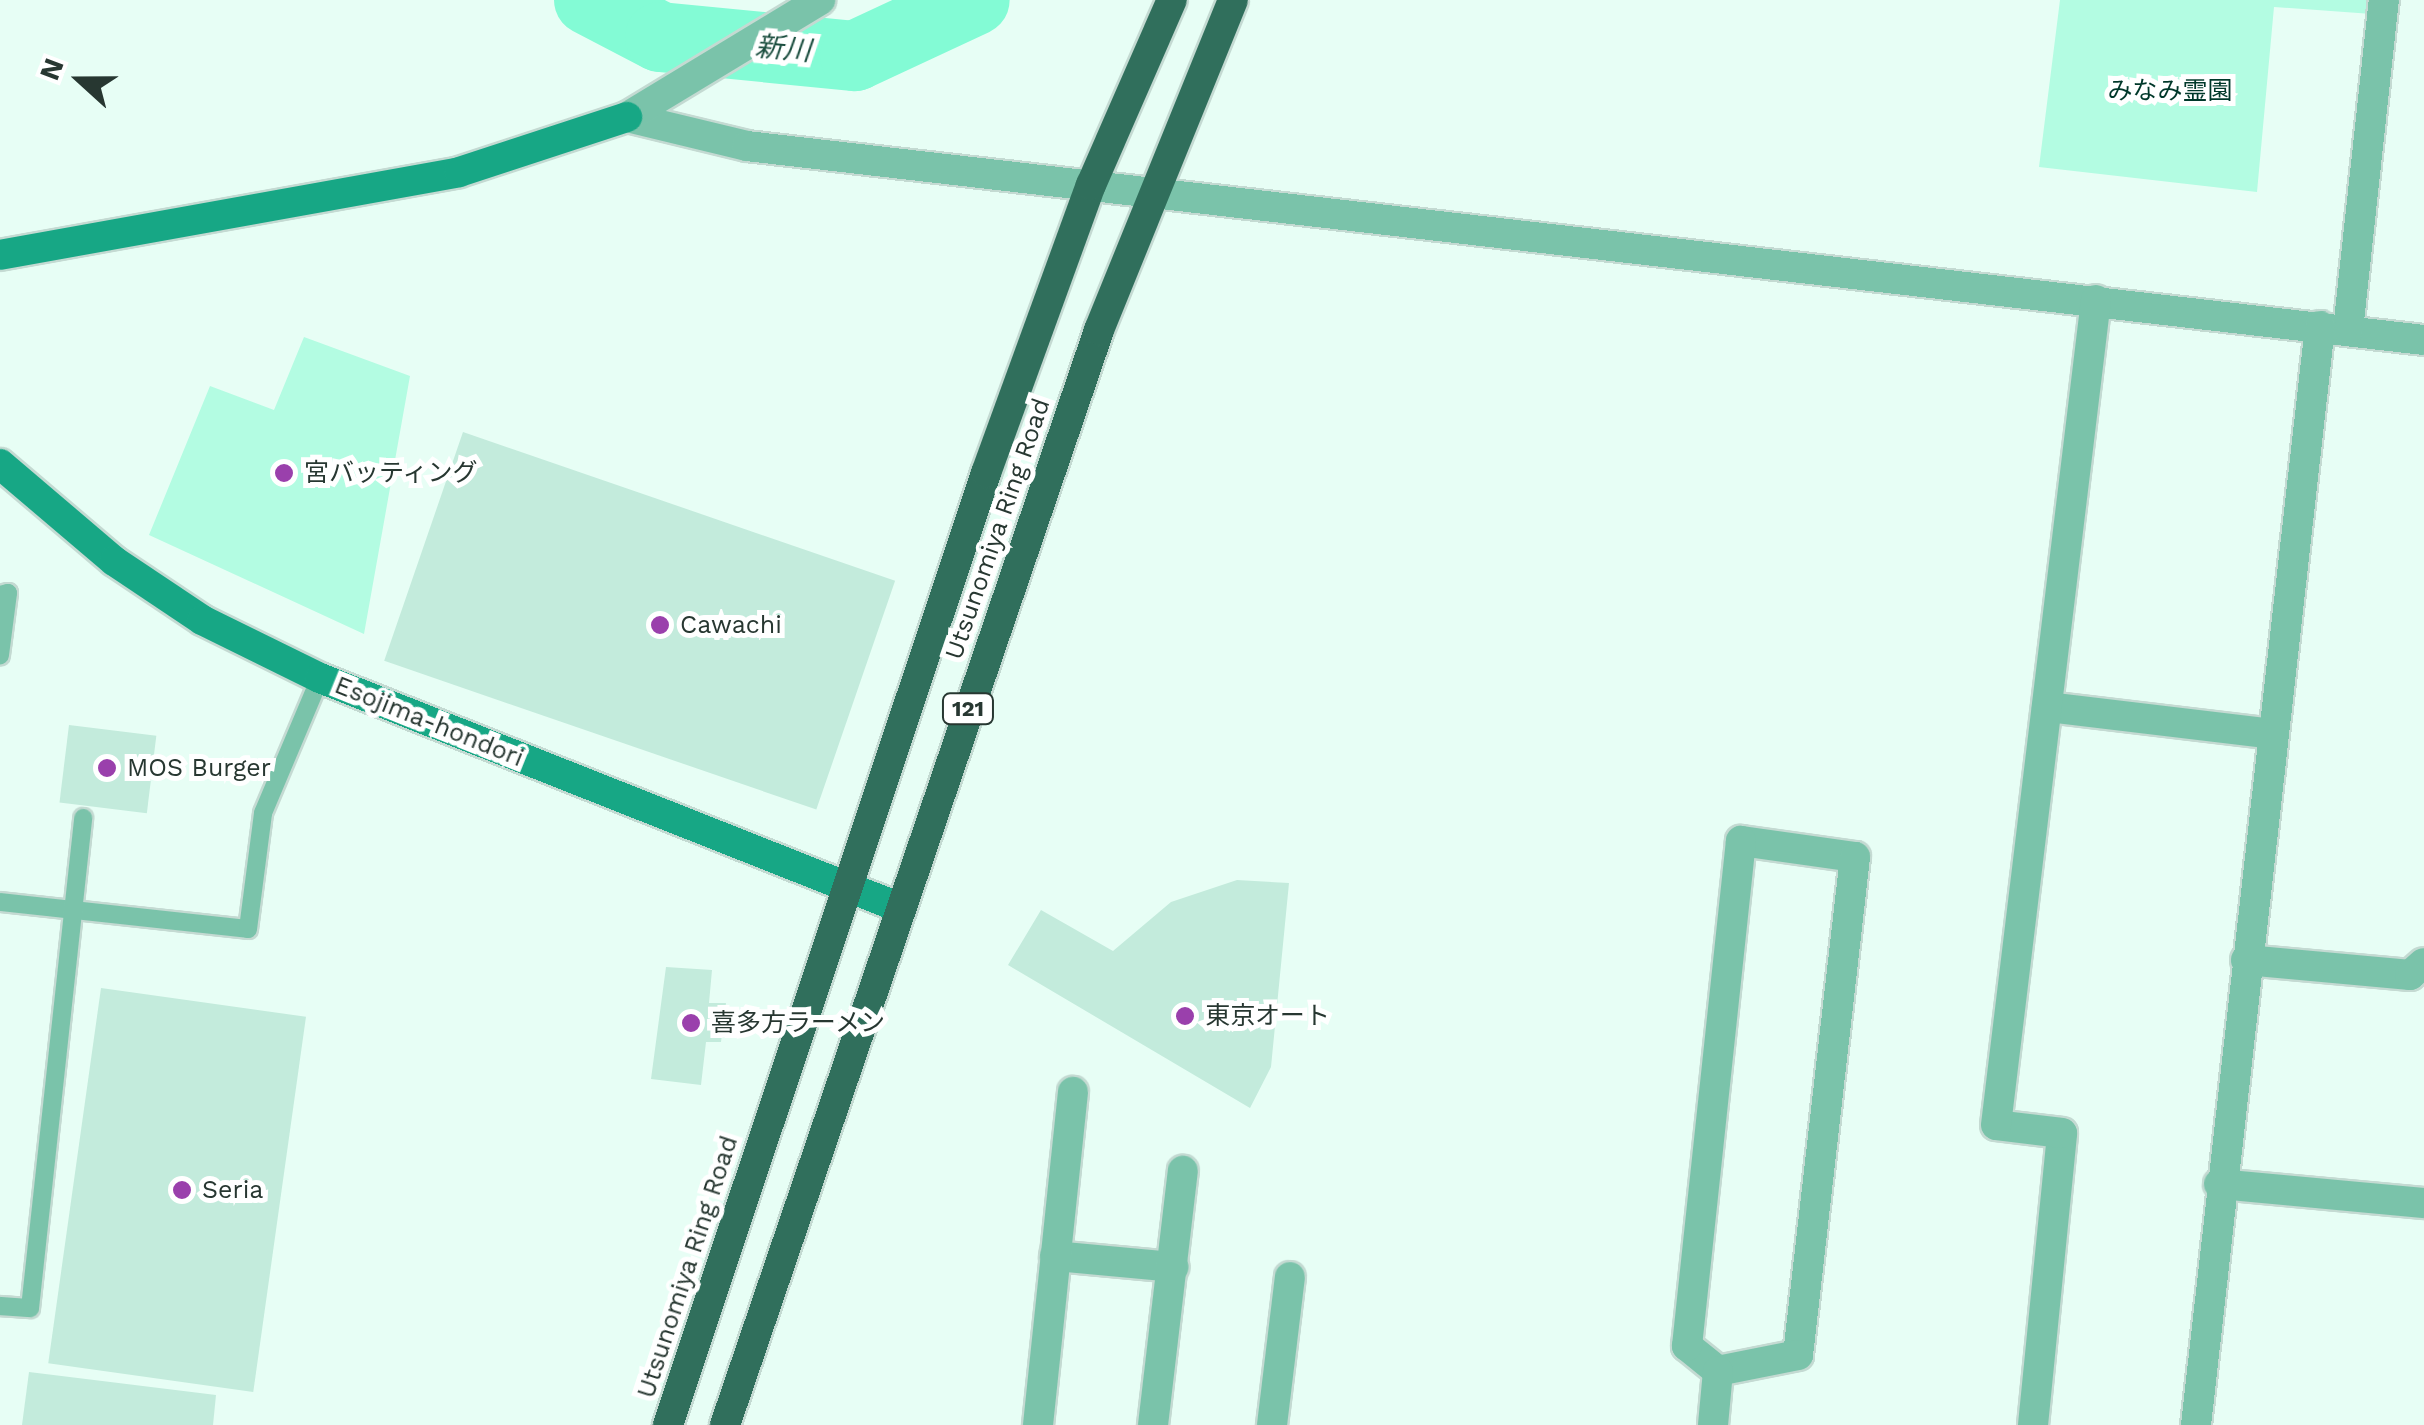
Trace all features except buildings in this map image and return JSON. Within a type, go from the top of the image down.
[{"type":"highway","name":"Utsunomiya Ring Road","points":[[668,1425],[844,886],[1092,185],[1172,0]]},
{"type":"highway","name":"Utsunomiya Ring Road","points":[[724,1425],[898,907],[1154,191],[1233,0]]},
{"type":"street","points":[[0,255],[459,172],[627,118],[820,0]]},
{"type":"street","points":[[2196,1425],[2272,734],[2384,0]]},
{"type":"street","points":[[627,118],[747,146],[2424,340]]},
{"type":"street","points":[[2033,1425],[2062,1134],[1996,1126],[2096,300]]},
{"type":"street","name":"Esojima-hondori","points":[[0,464],[114,561],[202,620],[320,678],[898,907]]},
{"type":"street","points":[[2047,707],[2272,734]]},
{"type":"street","points":[[1740,841],[1856,856],[1798,1355],[1718,1370],[1686,1346],[1740,841]]},
{"type":"street","points":[[2246,960],[2410,974],[2424,964]]},
{"type":"street","points":[[1038,1425],[1072,1092]]},
{"type":"street","points":[[1153,1425],[1184,1171]]},
{"type":"street","points":[[2220,1184],[2424,1203]]},
{"type":"street","points":[[1056,1256],[1172,1267]]},
{"type":"street","points":[[1272,1425],[1290,1276]]},
{"type":"street","points":[[1712,1425],[1718,1370]]},
{"type":"lane","points":[[0,595],[8,593],[0,655]]},
{"type":"lane","points":[[0,902],[248,929],[263,812],[320,678]]},
{"type":"lane","points":[[0,1306],[30,1308],[83,818]]},
{"type":"green space","name":"みなみ霊園","points":[[2060,0],[2374,0],[2372,14],[2274,7],[2257,192],[2039,167]]},
{"type":"green space","name":"宮バッティング","points":[[304,337],[410,376],[364,634],[149,535],[210,386],[274,410]]},
{"type":"waterway","name":"新川","points":[[589,0],[660,37],[855,56],[975,0]]},
{"type":"place","name":"宮バッティング","points":[[284,473]]},
{"type":"place","name":"Cawachi","points":[[660,625]]},
{"type":"place","name":"MOS Burger","points":[[107,768]]},
{"type":"place","name":"東京オート","points":[[1185,1016]]},
{"type":"place","name":"喜多方ラーメン","points":[[691,1023]]},
{"type":"place","name":"Seria","points":[[182,1190]]}]
